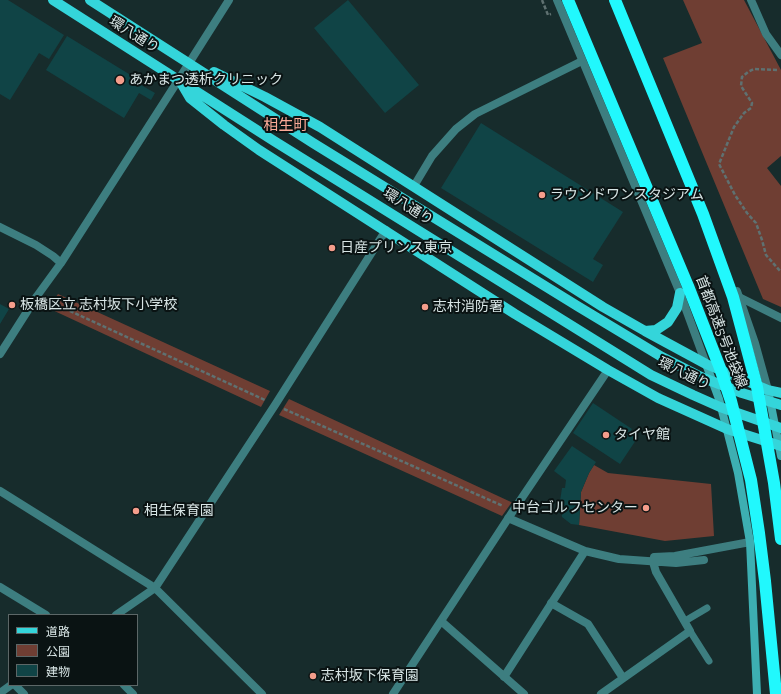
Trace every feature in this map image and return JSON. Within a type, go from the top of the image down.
[{"type":"highway","name":"首都高速5号池袋線","points":[[568,0],[688,286],[720,368],[731,401],[751,480],[765,580],[776,694]]},
{"type":"highway","name":"首都高速5号池袋線","points":[[613,0],[703,214],[733,297],[757,387],[774,483],[781,539]]},
{"type":"main road","name":"環八通り","points":[[53,0],[180,79],[274,141],[651,375],[693,396],[781,428]]},
{"type":"main road","name":"環八通り","points":[[90,0],[313,143],[662,357],[701,377],[728,388],[781,405]]},
{"type":"main road","points":[[193,66],[210,71],[266,97],[320,127],[603,307],[645,331],[706,364],[768,390],[781,393]]},
{"type":"main road","points":[[180,79],[190,98],[259,150],[515,314],[658,398],[727,429],[780,445]]},
{"type":"main road","points":[[645,331],[656,330],[668,322],[677,308],[680,293]]},
{"type":"main road","points":[[706,364],[719,400],[738,472],[750,542],[758,694]]},
{"type":"main road","points":[[768,390],[781,456]]},
{"type":"street","points":[[0,354],[37,296],[61,263],[180,79],[193,66],[229,0]]},
{"type":"street","points":[[557,0],[680,293],[706,364]]},
{"type":"street","points":[[613,0],[739,297],[757,348],[768,390]]},
{"type":"street","points":[[751,0],[766,34],[781,55]]},
{"type":"street","points":[[414,186],[432,156],[456,129],[475,114],[520,90],[582,61]]},
{"type":"street","points":[[0,227],[36,245],[61,263]]},
{"type":"street","points":[[117,614],[155,588],[275,405],[386,230]]},
{"type":"street","points":[[739,297],[781,318]]},
{"type":"street","points":[[393,694],[511,514],[608,370]]},
{"type":"street","points":[[0,491],[155,588],[262,694]]},
{"type":"street","points":[[511,514],[585,551],[619,559],[653,562],[676,563],[704,560]]},
{"type":"street","points":[[601,694],[690,631],[656,572],[653,562],[654,557],[675,556],[750,542]]},
{"type":"street","points":[[504,677],[585,551]]},
{"type":"street","points":[[0,587],[44,614]]},
{"type":"street","points":[[551,603],[588,624],[623,678]]},
{"type":"street","points":[[441,621],[524,694]]},
{"type":"street","points":[[0,692],[9,686]]},
{"type":"street","points":[[16,686],[24,694]]},
{"type":"street","points":[[125,686],[133,694]]},
{"type":"lane","points":[[685,621],[707,608]]},
{"type":"lane","points":[[690,631],[709,661]]},
{"type":"path","points":[[542,0],[548,15]]},
{"type":"path","points":[[778,70],[754,69],[742,77],[741,86],[752,103],[751,108],[744,113],[734,127],[719,164],[735,195],[756,223],[766,255],[781,272]]},
{"type":"path","points":[[45,300],[511,514]]},
{"type":"green space","points":[[683,0],[744,0],[781,70],[781,156],[767,168],[781,186],[781,307],[763,299],[663,58],[702,43]]},
{"type":"green space","points":[[58,294],[270,391],[261,407],[48,308]]},
{"type":"green space","points":[[289,399],[512,502],[502,516],[279,415]]},
{"type":"green space","name":"中台ゴルフセンター","points":[[594,465],[608,473],[711,484],[714,536],[665,541],[579,525],[581,492]]},
{"type":"building","points":[[0,0],[8,0],[64,35],[49,59],[39,53],[10,100],[0,94]]},
{"type":"building","points":[[348,0],[419,85],[385,113],[314,28]]},
{"type":"building","points":[[67,36],[142,82],[141,85],[155,93],[151,100],[139,93],[124,118],[46,70]]},
{"type":"building","points":[[481,123],[623,212],[593,259],[603,265],[593,282],[441,188]]},
{"type":"building","points":[[0,304],[9,309],[0,324]]},
{"type":"building","points":[[593,403],[632,429],[630,432],[638,437],[620,464],[573,433]]},
{"type":"building","points":[[572,446],[596,462],[589,473],[581,492],[579,525],[571,524],[562,517],[560,501],[562,488],[565,488],[566,480],[554,471]]},
{"type":"place","name":"あかまつ透析クリニック","points":[[120,80]]},
{"type":"place","name":"ラウンドワンスタジアム","points":[[542,195]]},
{"type":"place","name":"日産プリンス東京","points":[[332,248]]},
{"type":"place","name":"板橋区立 志村坂下小学校","points":[[12,305]]},
{"type":"place","name":"志村消防署","points":[[425,307]]},
{"type":"place","name":"タイヤ館","points":[[606,435]]},
{"type":"place","name":"中台ゴルフセンター","points":[[646,508]]},
{"type":"place","name":"相生保育園","points":[[136,511]]},
{"type":"place","name":"志村坂下保育園","points":[[313,676]]},
{"type":"district","name":"相生町","points":[[286,126]]}]
